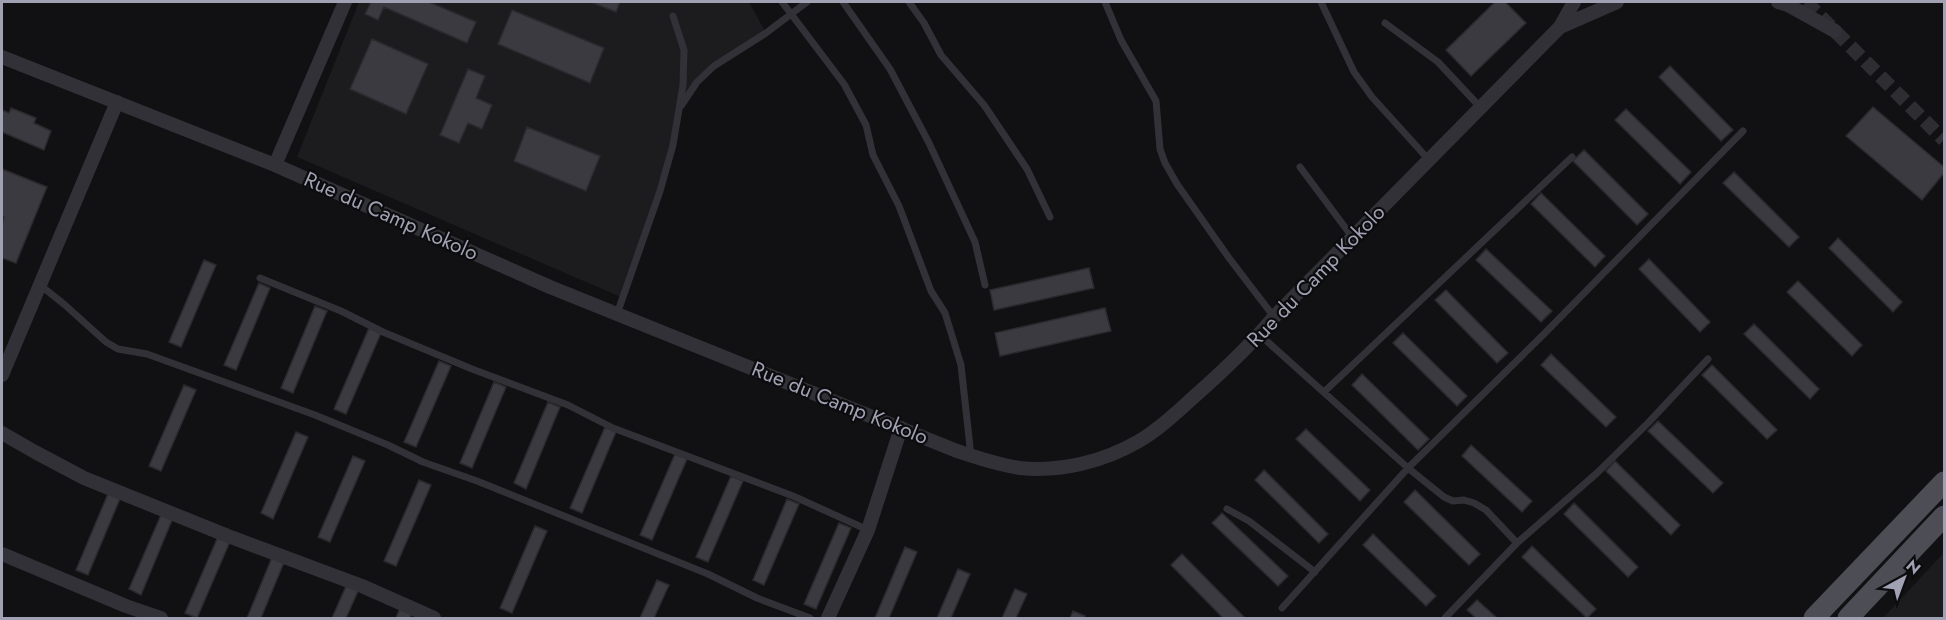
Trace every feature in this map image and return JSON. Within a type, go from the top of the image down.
[{"type":"main road","points":[[1814,618],[1944,482]]},
{"type":"main road","points":[[1848,618],[1944,516]]},
{"type":"street","points":[[274,165],[345,2]]},
{"type":"street","name":"Rue du Camp Kokolo","points":[[2,57],[274,165],[617,314],[971,456],[1019,467],[1046,468],[1077,465],[1103,458],[1140,441],[1157,429],[1260,335],[1274,317],[1560,27],[1574,2]]},
{"type":"street","name":"Rue du Camp Kokolo","points":[[1560,27],[1617,2]]},
{"type":"street","points":[[1778,2],[1788,5],[1835,31]]},
{"type":"street","points":[[2,375],[117,102]]},
{"type":"street","points":[[828,618],[868,530],[901,428]]},
{"type":"street","points":[[2,432],[84,478],[228,536],[362,586],[434,618]]},
{"type":"street","points":[[2,554],[126,606],[161,618]]},
{"type":"lane","points":[[782,2],[844,84],[866,125],[873,154],[899,206],[931,291],[945,313],[961,365],[971,456]]},
{"type":"lane","points":[[679,108],[697,82],[714,66],[766,33],[807,2]]},
{"type":"lane","points":[[843,2],[890,69],[928,142],[975,242],[985,285]]},
{"type":"lane","points":[[909,2],[924,23],[941,55],[984,105],[1027,169],[1050,217]]},
{"type":"lane","points":[[1105,2],[1121,40],[1156,101],[1160,149],[1165,163],[1229,258],[1274,317]]},
{"type":"lane","points":[[1322,2],[1354,72],[1372,97],[1430,160]]},
{"type":"lane","points":[[617,314],[660,191],[673,145],[683,85],[684,50],[673,16]]},
{"type":"lane","points":[[1385,23],[1438,62],[1481,108]]},
{"type":"lane","points":[[1282,608],[1408,468],[1544,334],[1743,131]]},
{"type":"lane","points":[[1324,393],[1572,157]]},
{"type":"lane","points":[[1300,167],[1353,238]]},
{"type":"lane","points":[[260,278],[472,369],[568,405],[613,428],[793,496],[868,530]]},
{"type":"lane","points":[[39,285],[106,342],[118,349],[147,354],[315,415],[423,462],[708,574],[757,598],[810,618]]},
{"type":"lane","points":[[1260,335],[1408,468],[1444,497],[1453,501],[1464,500],[1474,503],[1486,510],[1517,543]]},
{"type":"lane","points":[[1445,618],[1517,543],[1606,465],[1708,358]]},
{"type":"lane","points":[[1227,509],[1249,521],[1315,572]]},
{"type":"shaded area","points":[[359,2],[749,2],[766,33],[714,66],[679,108],[673,145],[623,298],[297,157]]},
{"type":"shaded area","points":[[1944,553],[1944,618],[1883,618],[1936,561]]},
{"type":"building","points":[[371,2],[429,2],[476,22],[467,43],[384,7],[378,20],[365,14]]},
{"type":"building","points":[[591,2],[620,2],[616,12]]},
{"type":"building","points":[[1495,2],[1505,2],[1526,23],[1471,76],[1446,50]]},
{"type":"building","points":[[512,10],[604,48],[590,83],[498,44]]},
{"type":"building","points":[[372,39],[428,64],[406,114],[350,89]]},
{"type":"building","points":[[1670,66],[1733,130],[1721,141],[1659,77]]},
{"type":"building","points":[[468,69],[485,76],[476,98],[492,105],[482,129],[468,123],[459,143],[440,135]]},
{"type":"building","points":[[1873,107],[1944,167],[1944,173],[1922,200],[1846,136]]},
{"type":"building","points":[[11,108],[36,118],[34,123],[51,131],[44,150],[2,132],[2,110],[9,113]]},
{"type":"building","points":[[1626,109],[1691,172],[1680,184],[1615,120]]},
{"type":"building","points":[[527,127],[600,156],[586,191],[514,161]]},
{"type":"building","points":[[1584,150],[1648,214],[1637,225],[1573,161]]},
{"type":"building","points":[[2,169],[47,187],[16,263],[2,258],[4,217],[2,216]]},
{"type":"building","points":[[1734,172],[1799,237],[1789,247],[1723,183]]},
{"type":"building","points":[[1541,193],[1605,256],[1595,267],[1531,204]]},
{"type":"building","points":[[1838,238],[1902,302],[1893,312],[1829,248]]},
{"type":"building","points":[[1486,249],[1552,311],[1541,322],[1476,260]]},
{"type":"building","points":[[1649,259],[1710,322],[1700,332],[1639,269]]},
{"type":"building","points":[[204,260],[216,265],[181,347],[169,342]]},
{"type":"building","points":[[1089,268],[1094,288],[994,310],[990,290]]},
{"type":"building","points":[[1798,281],[1862,345],[1852,356],[1787,292]]},
{"type":"building","points":[[259,283],[270,288],[236,370],[224,365]]},
{"type":"building","points":[[1446,290],[1508,353],[1497,363],[1435,300]]},
{"type":"building","points":[[315,306],[327,311],[293,393],[281,388]]},
{"type":"building","points":[[1105,308],[1111,331],[1000,356],[995,333]]},
{"type":"building","points":[[1754,324],[1819,389],[1810,399],[1744,334]]},
{"type":"building","points":[[369,328],[381,333],[346,414],[334,409]]},
{"type":"building","points":[[1403,333],[1467,396],[1457,406],[1393,343]]},
{"type":"building","points":[[1551,354],[1616,417],[1606,427],[1541,365]]},
{"type":"building","points":[[439,361],[451,366],[416,447],[404,442]]},
{"type":"building","points":[[1712,365],[1777,430],[1767,439],[1702,375]]},
{"type":"building","points":[[1362,374],[1429,439],[1418,450],[1352,385]]},
{"type":"building","points":[[494,382],[506,387],[472,468],[460,463]]},
{"type":"building","points":[[184,385],[196,390],[161,471],[149,466]]},
{"type":"building","points":[[548,402],[560,407],[526,489],[514,483]]},
{"type":"building","points":[[1658,421],[1723,483],[1713,493],[1648,431]]},
{"type":"building","points":[[605,427],[616,432],[582,513],[570,508]]},
{"type":"building","points":[[1306,429],[1370,490],[1360,501],[1296,439]]},
{"type":"building","points":[[296,432],[308,437],[273,519],[261,513]]},
{"type":"building","points":[[1471,445],[1532,501],[1522,512],[1462,456]]},
{"type":"building","points":[[675,454],[687,459],[652,540],[640,535]]},
{"type":"building","points":[[353,456],[365,461],[330,542],[318,537]]},
{"type":"building","points":[[1615,461],[1680,525],[1671,535],[1606,471]]},
{"type":"building","points":[[1264,470],[1328,534],[1319,543],[1255,480]]},
{"type":"building","points":[[731,476],[743,481],[708,562],[696,557]]},
{"type":"building","points":[[419,480],[431,485],[396,566],[384,561]]},
{"type":"building","points":[[110,489],[122,494],[88,575],[76,570]]},
{"type":"building","points":[[1415,490],[1480,554],[1469,565],[1404,502]]},
{"type":"building","points":[[787,499],[799,504],[764,585],[753,580]]},
{"type":"building","points":[[1574,503],[1638,567],[1628,577],[1564,514]]},
{"type":"building","points":[[164,508],[175,513],[141,595],[129,589]]},
{"type":"building","points":[[1222,513],[1288,576],[1278,586],[1212,523]]},
{"type":"building","points":[[839,523],[851,528],[816,609],[804,604]]},
{"type":"building","points":[[535,526],[547,531],[512,613],[500,608]]},
{"type":"building","points":[[220,532],[232,537],[197,618],[185,613]]},
{"type":"building","points":[[1373,534],[1436,596],[1426,606],[1363,545]]},
{"type":"building","points":[[1532,546],[1596,609],[1587,618],[1522,557]]},
{"type":"building","points":[[905,547],[917,552],[889,618],[875,618]]},
{"type":"building","points":[[1182,554],[1245,618],[1223,618],[1171,565]]},
{"type":"building","points":[[273,555],[285,560],[261,618],[247,618]]},
{"type":"building","points":[[958,569],[970,574],[951,618],[937,618]]},
{"type":"building","points":[[657,580],[669,585],[654,618],[640,618]]},
{"type":"building","points":[[347,584],[359,589],[346,618],[332,618]]},
{"type":"building","points":[[1015,589],[1027,594],[1016,618],[1002,618]]},
{"type":"building","points":[[1477,600],[1497,618],[1476,618],[1467,610]]},
{"type":"building","points":[[400,608],[412,613],[410,618],[396,618]]},
{"type":"building","points":[[1073,611],[1085,616],[1084,618],[1070,618]]},
{"type":"tunnel","points":[[1806,2],[1944,140]]}]
